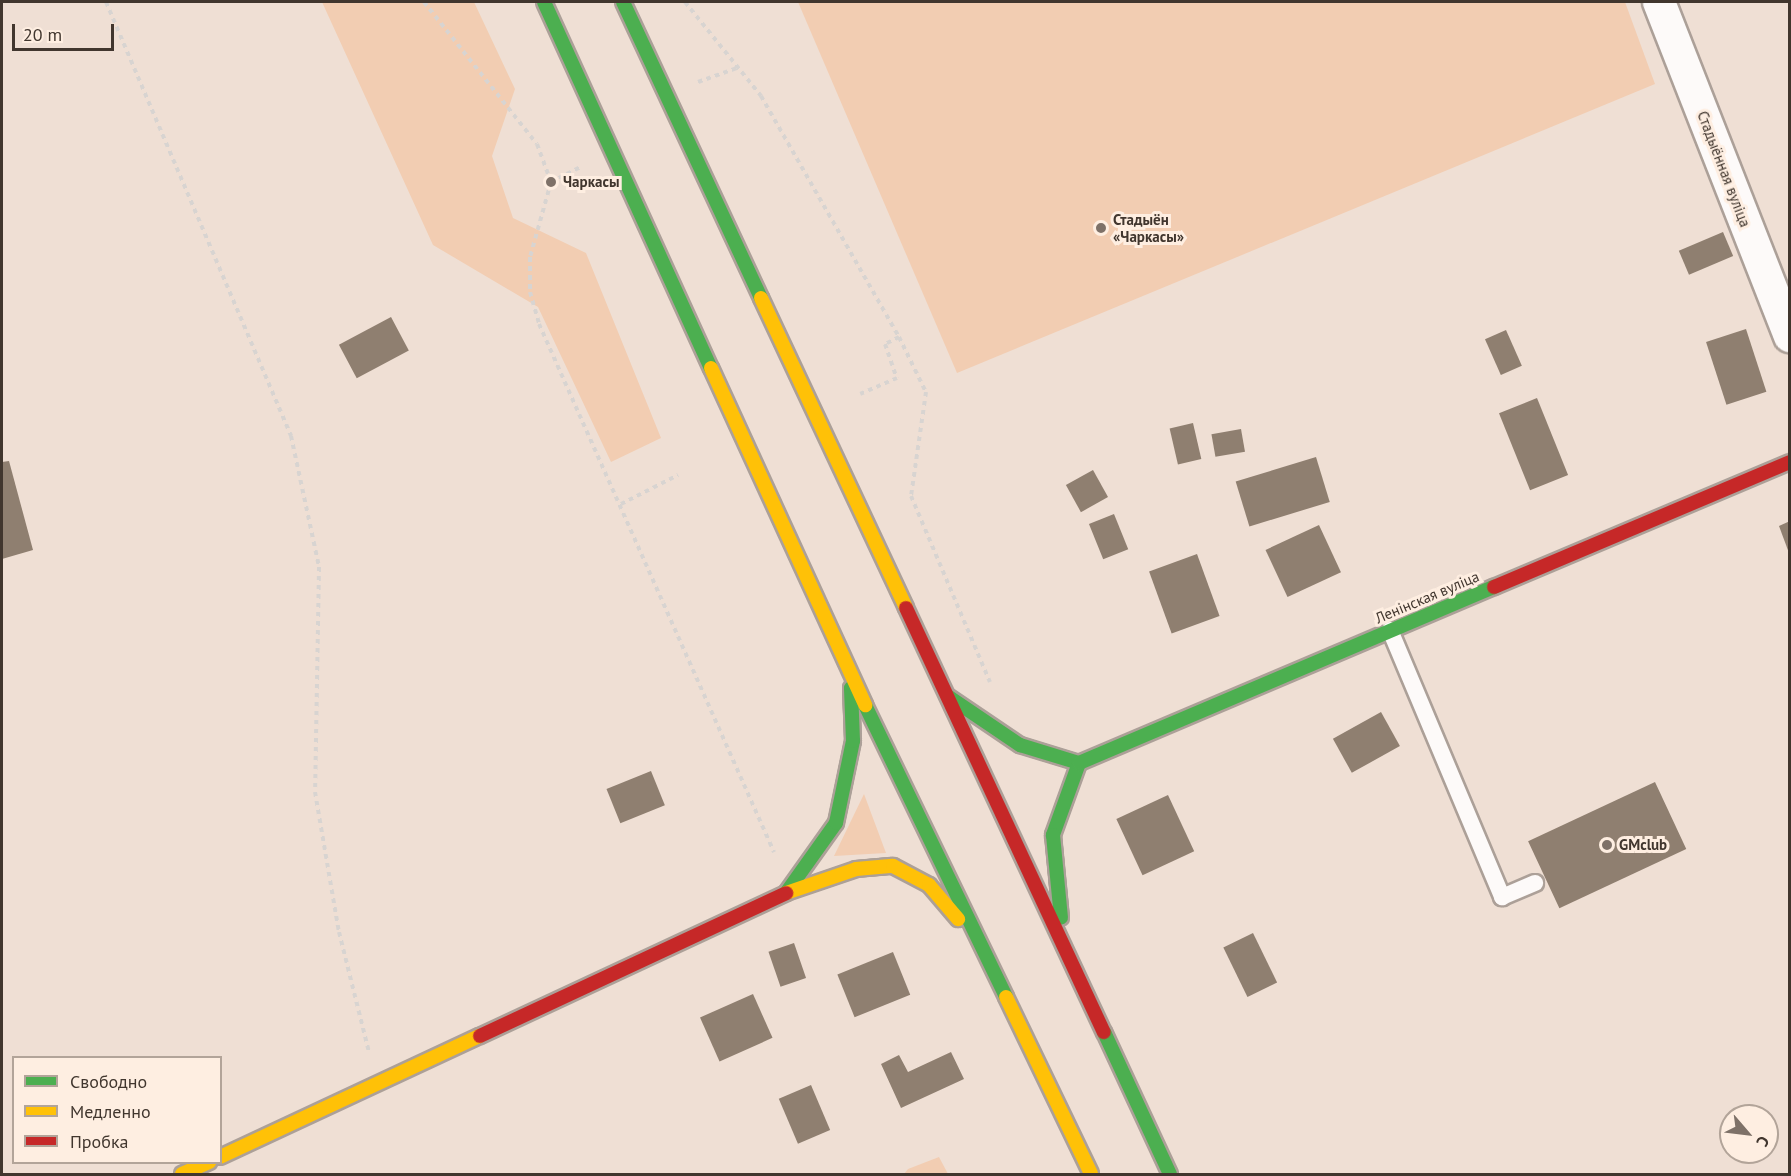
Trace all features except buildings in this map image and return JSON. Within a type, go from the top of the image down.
[{"type":"main road","points":[[544,2],[851,676],[991,960],[1091,1174]]},
{"type":"main road","points":[[623,2],[1170,1174]]},
{"type":"main road","name":"Ленінская вуліца","points":[[1079,763],[1790,462]]},
{"type":"main road","points":[[786,893],[836,823],[853,741],[851,676]]},
{"type":"main road","points":[[945,694],[1020,745],[1079,763],[1053,835],[1070,961]]},
{"type":"main road","points":[[222,1156],[786,893],[856,869],[893,866],[929,885],[991,960]]},
{"type":"main road","points":[[182,1174],[204,1164]]},
{"type":"street","name":"Стадыённая вуліца","points":[[1659,2],[1790,336]]},
{"type":"lane","points":[[1390,630],[1502,897],[1535,883]]},
{"type":"path","points":[[106,2],[291,436],[319,567],[315,792],[339,932],[378,1085]]},
{"type":"path","points":[[424,2],[537,144],[550,182],[530,257],[530,292],[621,504],[773,843],[774,860]]},
{"type":"path","points":[[685,2],[767,106],[899,337],[926,393],[911,496],[991,686]]},
{"type":"path","points":[[666,94],[737,68]]},
{"type":"path","points":[[860,394],[897,378],[885,344],[899,337]]},
{"type":"path","points":[[621,504],[678,475]]},
{"type":"shaded area","points":[[322,2],[474,2],[515,89],[492,156],[513,218],[586,253],[661,438],[611,462],[538,307],[433,245]]},
{"type":"shaded area","name":"Стадыён «Чаркасы»","points":[[798,2],[1625,2],[1655,84],[957,373]]},
{"type":"shaded area","points":[[864,794],[886,853],[834,856]]},
{"type":"shaded area","points":[[939,1157],[948,1174],[904,1174],[908,1169]]},
{"type":"traffic: fast","points":[[544,2],[711,368]]},
{"type":"traffic: fast","points":[[623,2],[761,298]]},
{"type":"traffic: fast","points":[[1079,763],[1494,587]]},
{"type":"traffic: fast","points":[[786,893],[836,823],[853,741],[851,688]]},
{"type":"traffic: fast","points":[[949,697],[1020,745],[1079,763],[1053,835],[1061,918]]},
{"type":"traffic: fast","points":[[865,705],[1006,997]]},
{"type":"traffic: fast","points":[[1104,1032],[1170,1174]]},
{"type":"traffic: slow","points":[[761,298],[906,608]]},
{"type":"traffic: slow","points":[[711,368],[865,705]]},
{"type":"traffic: slow","points":[[786,893],[856,869],[893,866],[929,885],[958,919]]},
{"type":"traffic: slow","points":[[1006,997],[1091,1174]]},
{"type":"traffic: slow","points":[[222,1156],[480,1036]]},
{"type":"traffic: slow","points":[[182,1174],[204,1164]]},
{"type":"traffic: jam","points":[[1494,587],[1790,462]]},
{"type":"traffic: jam","points":[[906,608],[1104,1032]]},
{"type":"traffic: jam","points":[[480,1036],[786,893]]},
{"type":"place","name":"Чаркасы","points":[[551,182]]},
{"type":"place","name":"Стадыён «Чаркасы»","points":[[1101,228]]},
{"type":"place","name":"GMclub","points":[[1607,845]]}]
